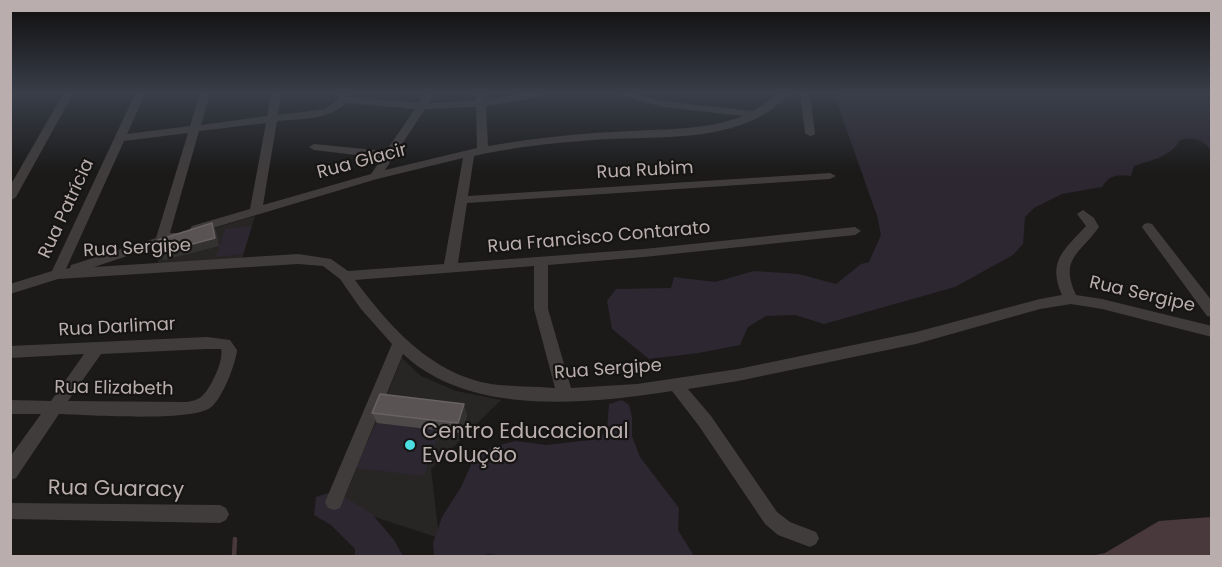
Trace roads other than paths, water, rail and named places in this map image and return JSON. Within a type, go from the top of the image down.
[{"type":"street","points":[[10,197],[53,120]]},
{"type":"street","name":"Rua Patrícia","points":[[57,274],[128,120]]},
{"type":"street","points":[[162,240],[197,120]]},
{"type":"street","points":[[120,138],[252,120]]},
{"type":"street","points":[[256,211],[271,120]]},
{"type":"street","points":[[375,176],[411,120]]},
{"type":"street","points":[[481,120],[483,150]]},
{"type":"street","name":"Rua Glacir","points":[[57,274],[375,176],[483,150],[582,138],[720,128],[744,120]]},
{"type":"street","points":[[808,120],[810,133]]},
{"type":"street","points":[[314,147],[388,155]]},
{"type":"street","points":[[450,269],[469,154]]},
{"type":"street","name":"Rua Rubim","points":[[461,200],[830,176]]},
{"type":"street","points":[[1071,299],[1062,271],[1065,257],[1092,227],[1083,214]]},
{"type":"street","points":[[1148,227],[1212,312]]},
{"type":"street","name":"Rua Francisco Contarato","points":[[345,276],[541,262],[855,231]]},
{"type":"street","name":"Rua Sergipe","points":[[10,289],[57,274],[309,259],[327,262],[345,276],[400,343],[421,362],[466,383],[490,390],[565,395],[676,385],[825,358],[916,338],[1040,304],[1071,299],[1102,304],[1212,332]]},
{"type":"street","points":[[541,262],[541,309],[565,395]]},
{"type":"street","points":[[334,502],[400,343]]},
{"type":"street","name":"Rua Darlimar","points":[[10,352],[225,344],[229,347],[229,358],[212,396]]},
{"type":"street","points":[[10,472],[53,407],[96,349]]},
{"type":"street","points":[[676,385],[705,421],[771,519],[784,529],[810,538]]},
{"type":"street","name":"Rua Elizabeth","points":[[10,407],[187,409],[203,404],[212,396]]},
{"type":"street","name":"Rua Guaracy","points":[[10,511],[220,514]]},
{"type":"waterway","points":[[234,556],[235,539]]},
{"type":"place","name":"Centro Educacional Evolução","points":[[410,445]]}]
